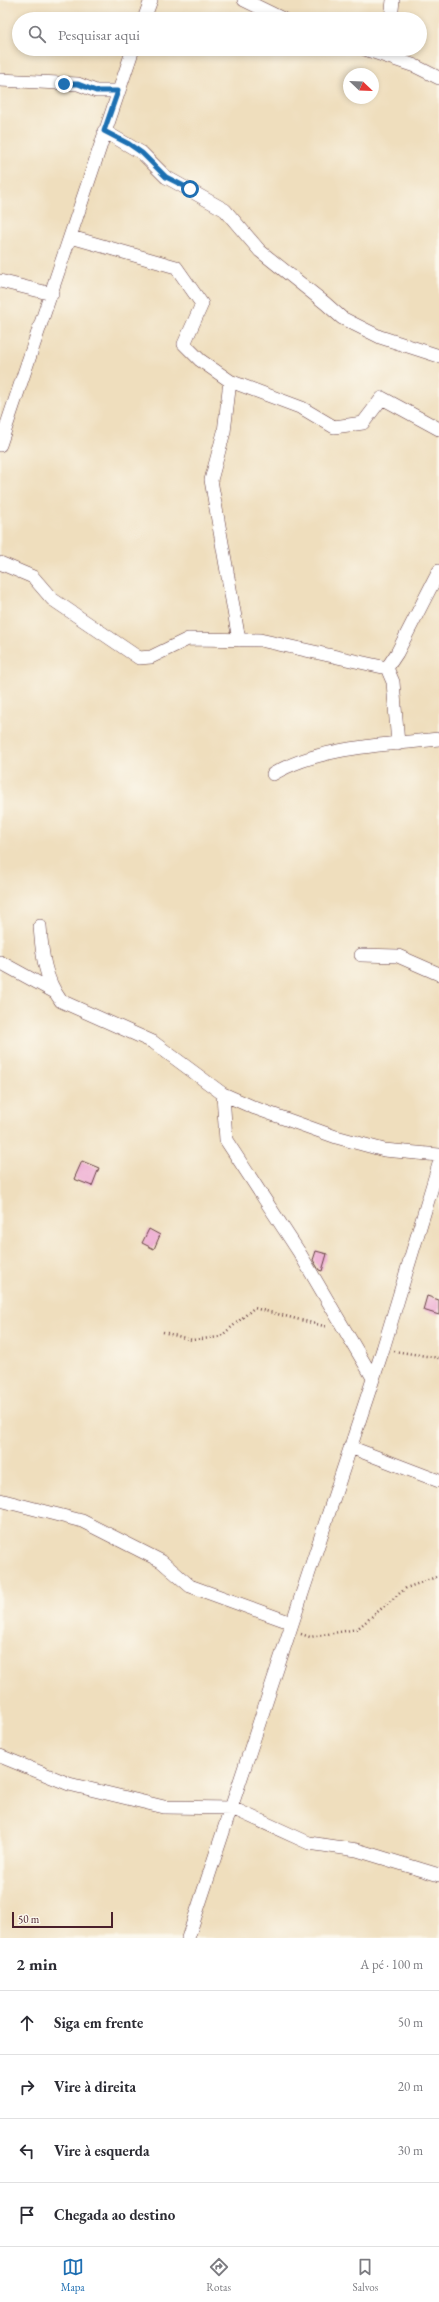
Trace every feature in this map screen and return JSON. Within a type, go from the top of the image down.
[{"type":"street","points":[[147,12],[151,0]]},
{"type":"street","points":[[244,0],[269,12]]},
{"type":"street","points":[[391,12],[394,0]]},
{"type":"street","points":[[0,445],[52,294],[104,131],[130,56]]},
{"type":"street","points":[[394,56],[439,78]]},
{"type":"street","points":[[0,80],[78,84],[96,91],[118,91]]},
{"type":"street","points":[[104,131],[142,153],[166,177],[225,210],[238,223],[260,251],[326,303],[342,318],[380,337],[439,356]]},
{"type":"street","points":[[71,237],[176,267],[202,304],[184,344],[200,360],[230,381],[302,408],[334,427],[363,423],[382,398],[439,429]]},
{"type":"street","points":[[0,281],[52,294]]},
{"type":"street","points":[[230,381],[224,432],[211,480],[238,640]]},
{"type":"street","points":[[0,563],[33,577],[52,599],[139,658],[151,657],[188,639],[260,640],[387,668]]},
{"type":"street","points":[[387,668],[397,653],[439,571]]},
{"type":"street","points":[[387,668],[393,682],[398,744]]},
{"type":"street","points":[[273,774],[291,764],[325,754],[439,739]]},
{"type":"street","points":[[40,926],[43,965],[53,991],[61,1001],[78,1011],[153,1042],[223,1094],[336,1137],[384,1150],[439,1155]]},
{"type":"street","points":[[361,955],[398,956],[439,974]]},
{"type":"street","points":[[0,962],[53,991]]},
{"type":"street","points":[[223,1094],[226,1140],[298,1252],[373,1378]]},
{"type":"street","points":[[188,1938],[383,1349],[439,1164]]},
{"type":"street","points":[[350,1447],[439,1481]]},
{"type":"street","points":[[0,1500],[82,1521],[161,1561],[190,1586],[291,1626]]},
{"type":"street","points":[[0,1756],[69,1784],[164,1807],[232,1808],[309,1843],[357,1850],[439,1875]]},
{"type":"path","points":[[164,1332],[192,1340],[220,1337],[254,1308],[346,1333]]},
{"type":"path","points":[[291,1626],[310,1637],[357,1629],[406,1588],[439,1576]]},
{"type":"building","points":[[82,1161],[99,1168],[92,1186],[74,1179]]},
{"type":"building","points":[[149,1229],[160,1235],[154,1249],[142,1243]]},
{"type":"building","points":[[316,1251],[327,1254],[322,1271],[319,1270],[313,1260]]},
{"type":"building","points":[[427,1296],[439,1300],[439,1315],[423,1310]]},
{"type":"route","points":[[64,84],[78,84],[96,91],[118,91],[104,131],[129,144],[142,153],[166,177],[190,189]]}]
